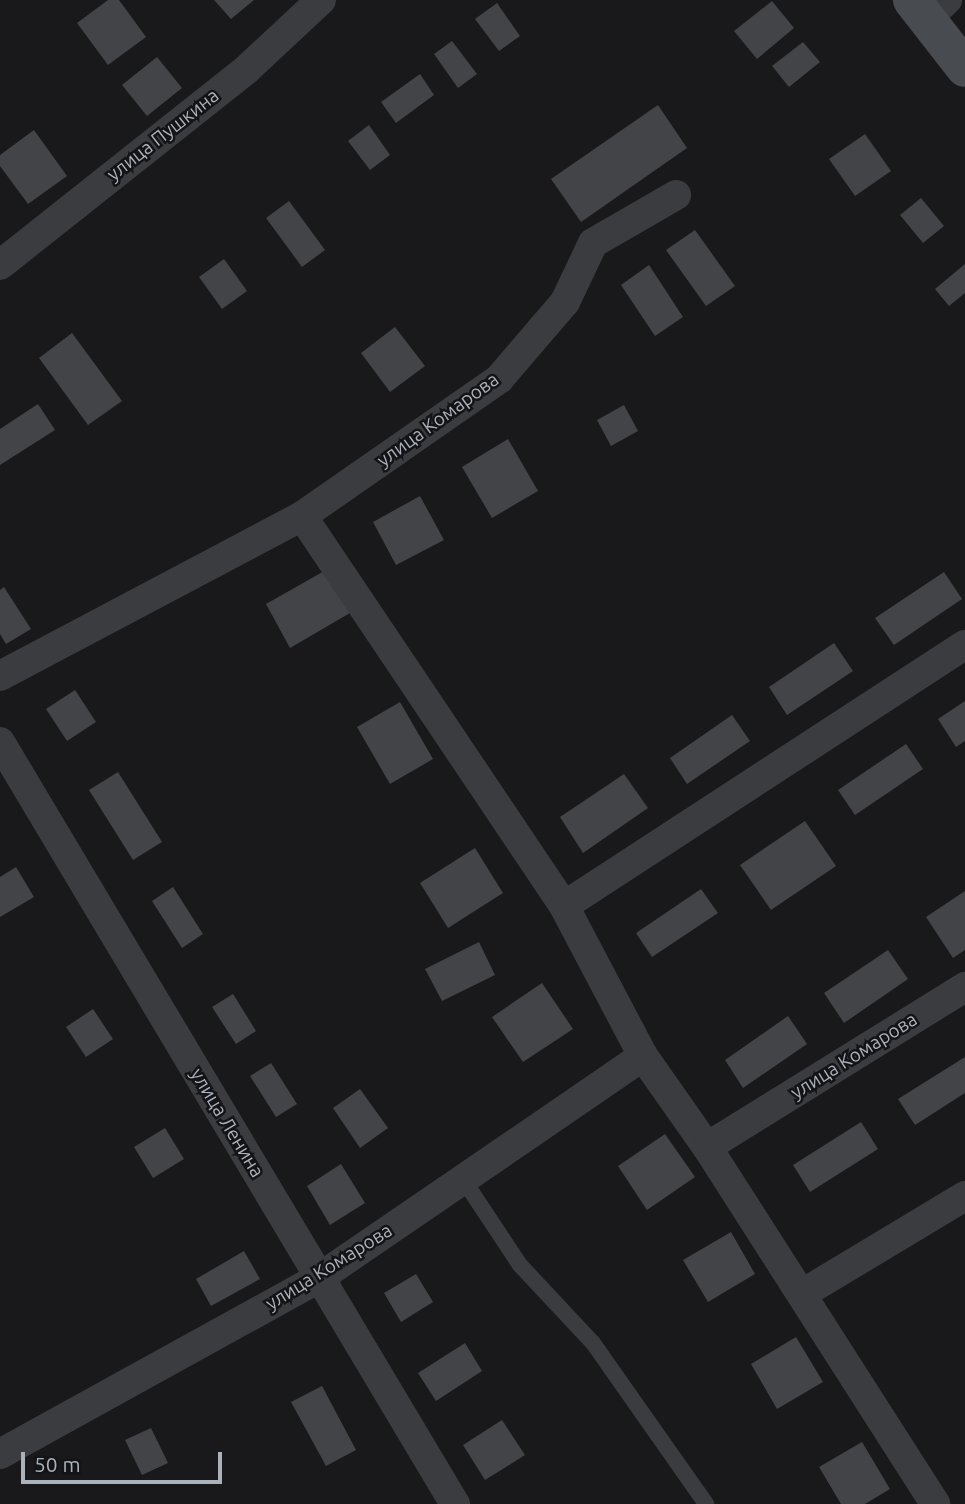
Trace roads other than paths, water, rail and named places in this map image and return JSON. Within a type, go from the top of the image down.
[{"type":"main road","points":[[929,6],[965,68]]},
{"type":"street","name":"улица Пушкина","points":[[0,265],[247,69],[321,0]]},
{"type":"street","name":"улица Комарова","points":[[0,676],[302,516],[499,379],[565,302],[593,243],[676,195]]},
{"type":"street","points":[[302,516],[564,906],[643,1056],[707,1147],[935,1504]]},
{"type":"street","points":[[564,906],[965,645]]},
{"type":"street","name":"улица Ленина","points":[[0,742],[455,1504]]},
{"type":"street","name":"улица Комарова","points":[[707,1147],[965,987]]},
{"type":"street","name":"улица Комарова","points":[[0,1454],[319,1278],[643,1056]]},
{"type":"street","points":[[802,1294],[965,1196]]},
{"type":"lane","points":[[463,1179],[520,1265],[593,1343],[706,1504]]}]
